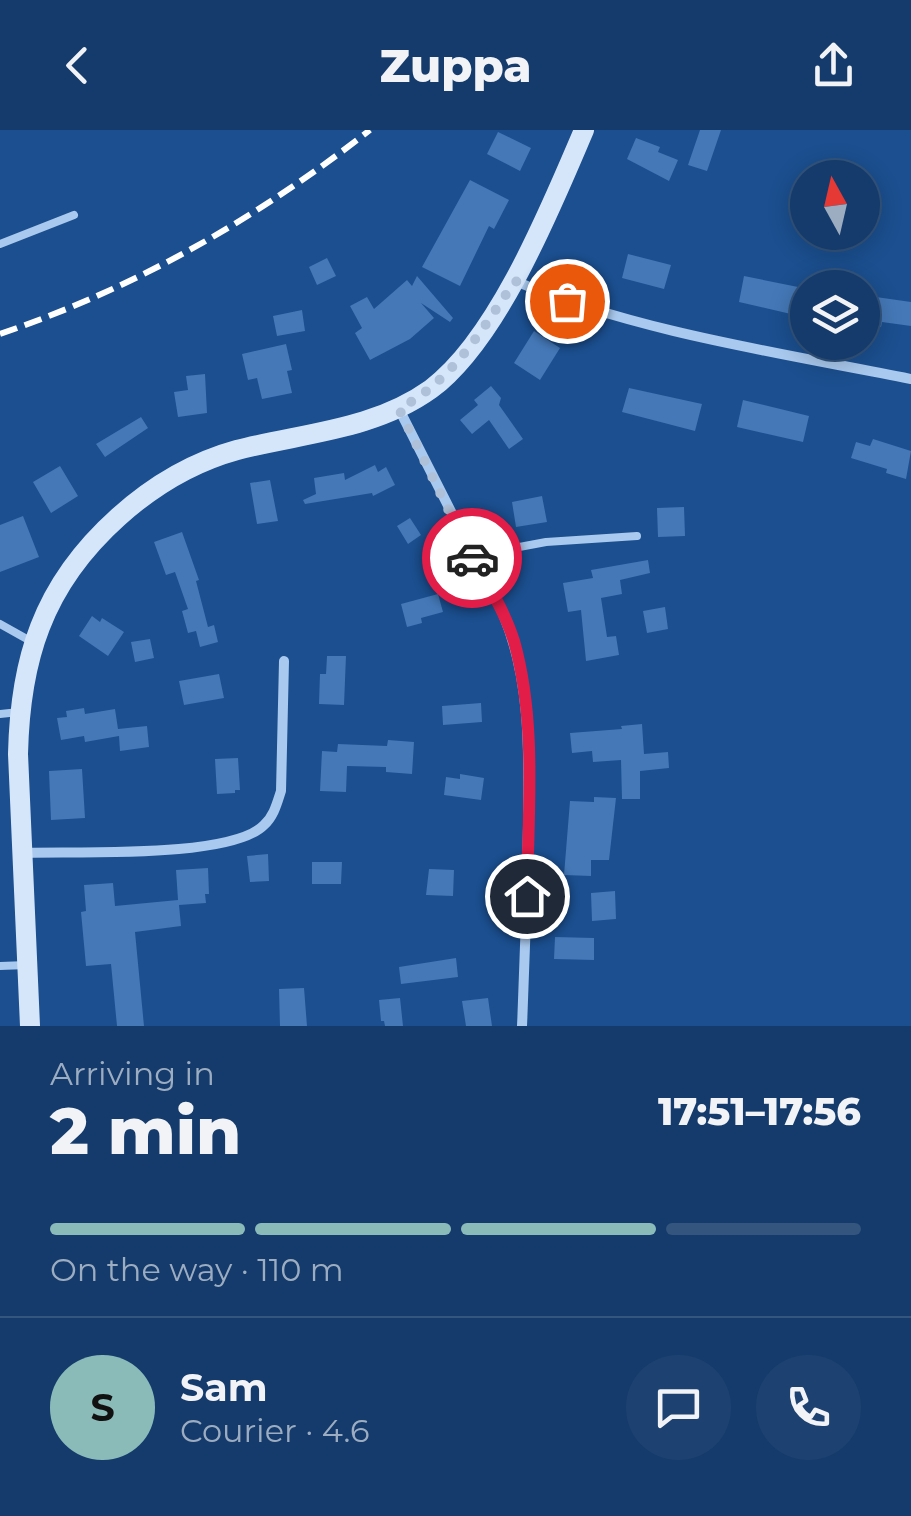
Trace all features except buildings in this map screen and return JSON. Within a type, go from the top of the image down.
[{"type":"main road","points":[[30,1026],[22,852],[10,713],[34,643],[58,593],[83,554],[123,513],[196,466],[231,452],[312,436],[399,409],[448,376],[515,281],[584,130]]},
{"type":"street","points":[[515,281],[588,309],[911,379]]},
{"type":"street","points":[[399,409],[513,639],[524,700],[528,796],[522,1026]]},
{"type":"street","points":[[22,852],[219,846],[263,827],[275,810],[281,791],[284,661]]},
{"type":"lane","points":[[0,244],[74,215]]},
{"type":"lane","points":[[471,556],[546,542],[637,536]]},
{"type":"lane","points":[[0,624],[34,643]]},
{"type":"lane","points":[[0,966],[27,965]]},
{"type":"railway","points":[[0,334],[100,295],[194,248],[283,193],[370,130]]},
{"type":"way so far","points":[[472,558],[399,409],[448,376],[515,281],[567,301]]},
{"type":"route","points":[[472,558],[513,639],[520,669],[528,745],[527,896]]}]
